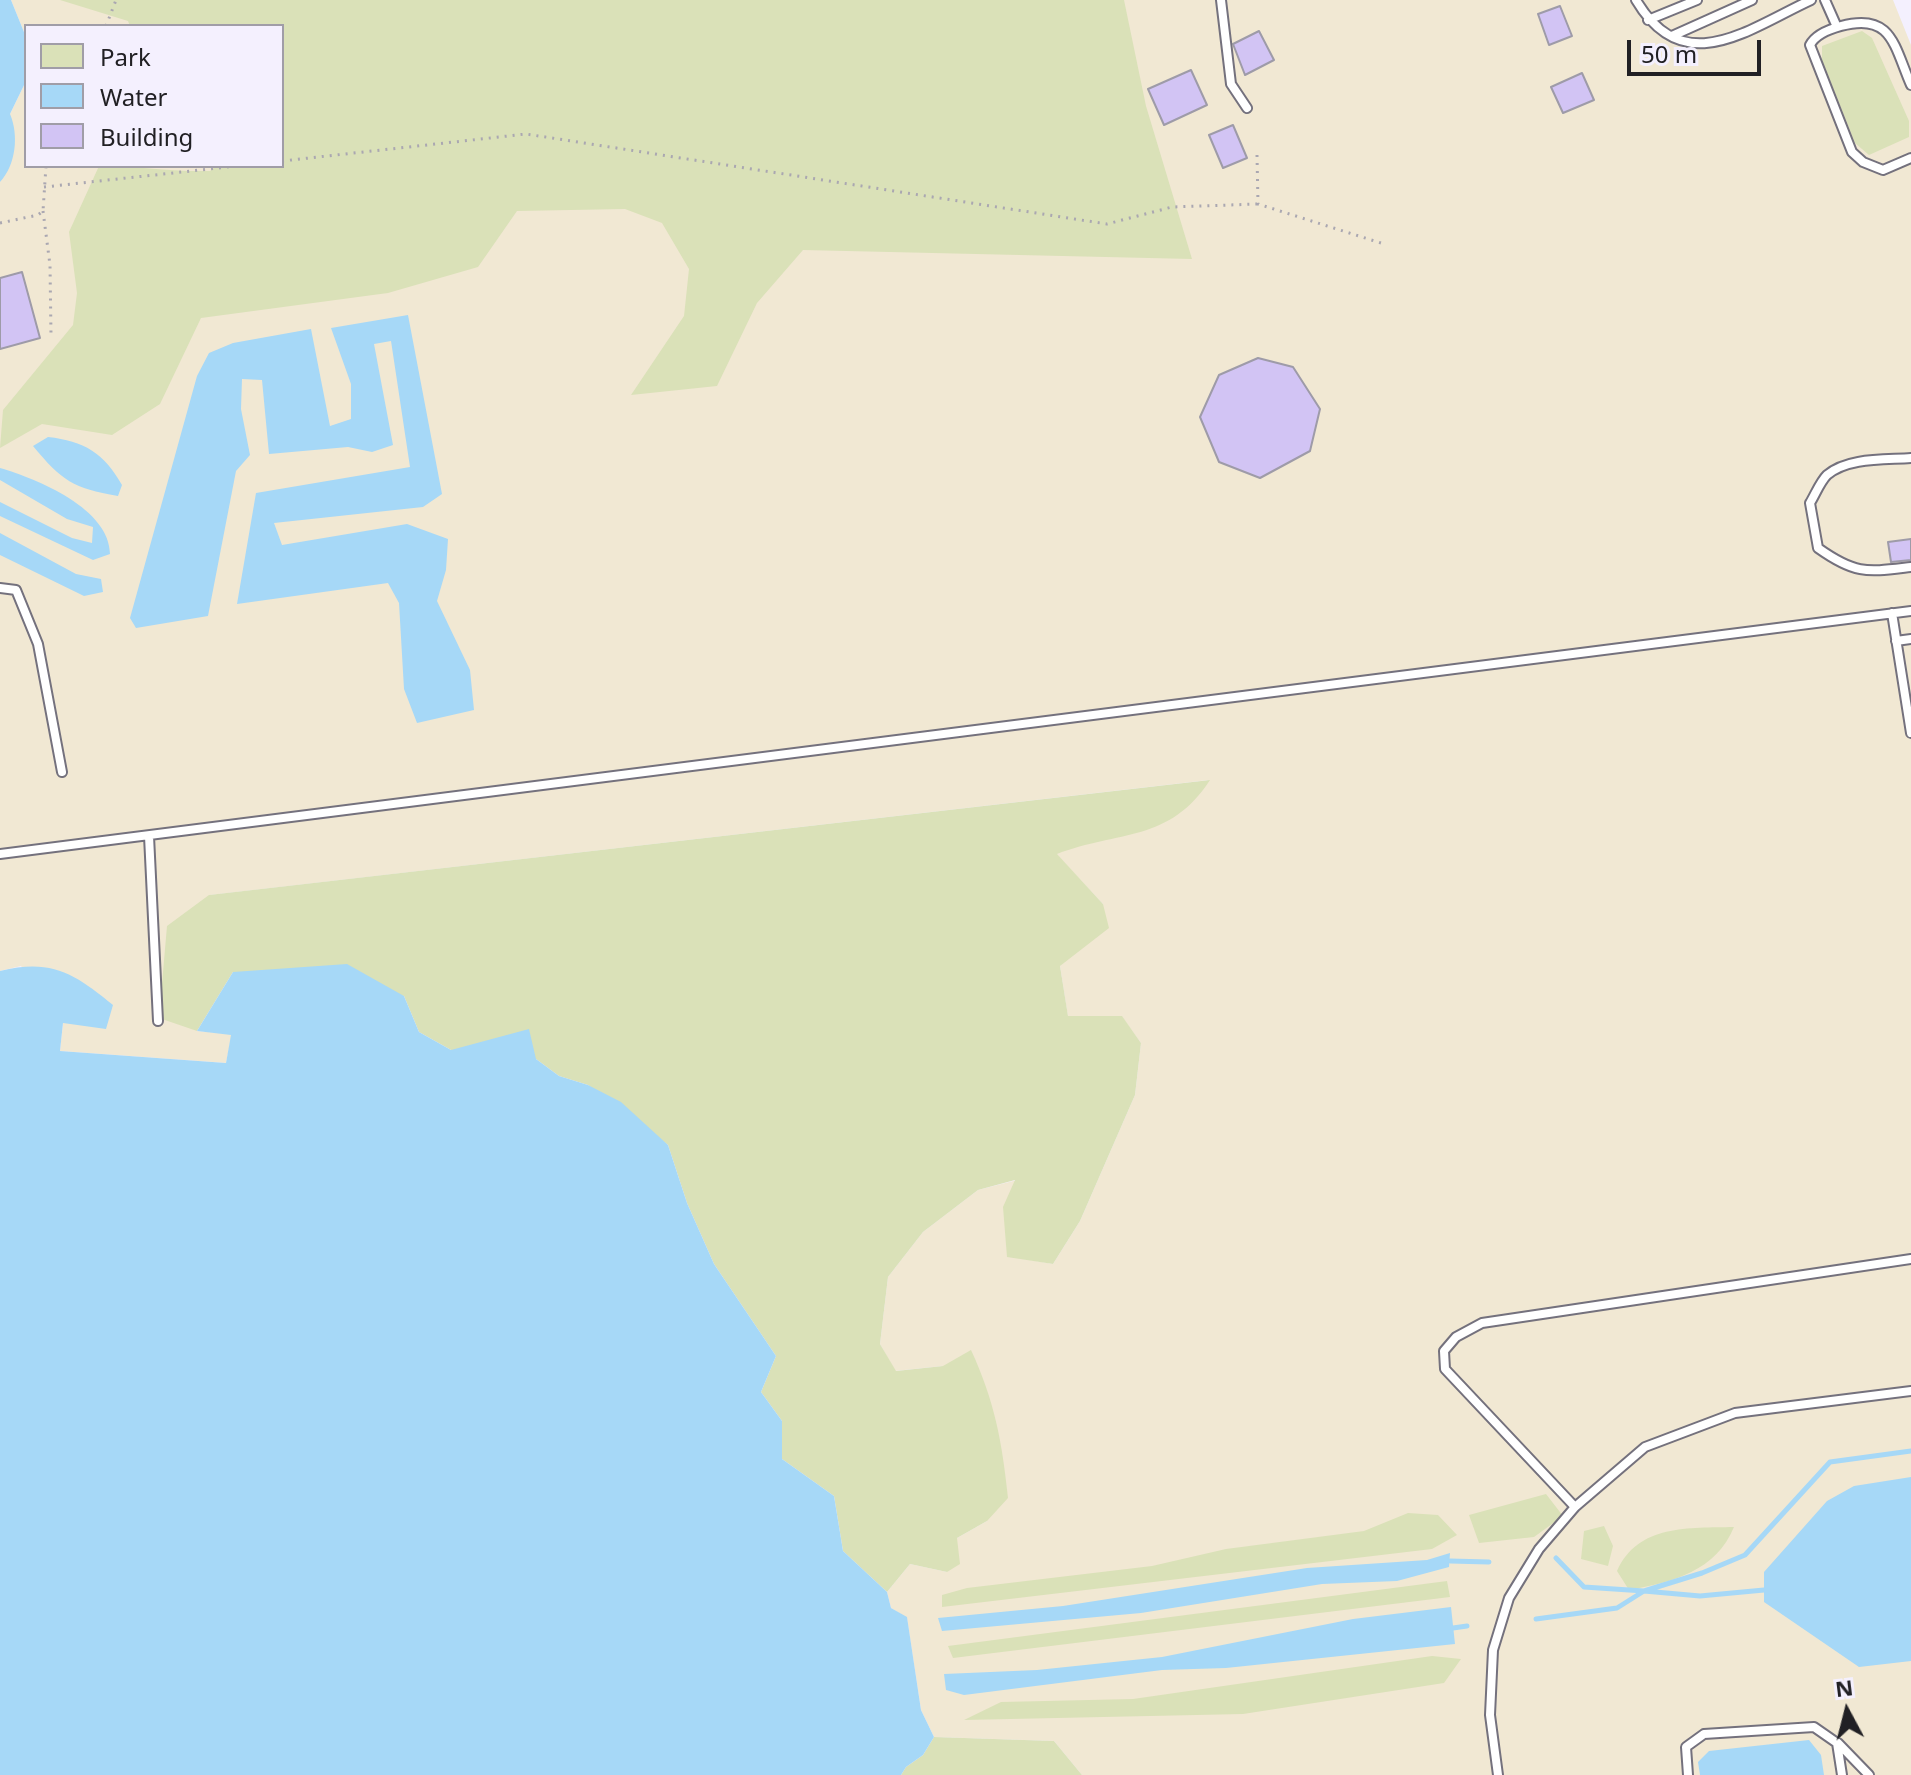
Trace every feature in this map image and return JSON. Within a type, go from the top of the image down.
[{"type":"lane","points":[[1221,0],[1231,84],[1247,108]]},
{"type":"lane","points":[[1648,20],[1697,0]]},
{"type":"lane","points":[[1672,36],[1752,0]]},
{"type":"lane","points":[[1639,1],[1648,20],[1691,46],[1715,45],[1811,0]]},
{"type":"lane","points":[[1825,0],[1837,27]]},
{"type":"lane","points":[[1911,85],[1888,31],[1877,23],[1861,21],[1837,27],[1814,38],[1810,45],[1852,152],[1863,162],[1883,170],[1911,158]]},
{"type":"lane","points":[[1911,458],[1868,461],[1845,467],[1827,476],[1810,503],[1811,524],[1818,548],[1834,560],[1863,573],[1911,567]]},
{"type":"lane","points":[[0,588],[16,590],[38,644],[62,772]]},
{"type":"lane","points":[[0,854],[1911,611]]},
{"type":"lane","points":[[1892,613],[1911,733]]},
{"type":"lane","points":[[1896,641],[1911,639]]},
{"type":"lane","points":[[149,836],[158,1021]]},
{"type":"lane","points":[[1575,1507],[1445,1369],[1444,1351],[1456,1337],[1482,1323],[1911,1259]]},
{"type":"lane","points":[[1498,1775],[1490,1715],[1493,1650],[1509,1598],[1539,1549],[1575,1507],[1645,1447],[1735,1413],[1911,1391]]},
{"type":"lane","points":[[1688,1775],[1686,1747],[1704,1734],[1814,1727],[1837,1743],[1869,1775]]},
{"type":"lane","points":[[1837,1743],[1842,1775]]},
{"type":"path","points":[[107,24],[116,0]]},
{"type":"path","points":[[284,161],[526,134],[1107,224],[1172,207],[1258,204],[1384,244]]},
{"type":"path","points":[[1257,155],[1258,204]]},
{"type":"path","points":[[46,168],[43,211],[50,265],[51,335]]},
{"type":"path","points":[[44,187],[219,168]]},
{"type":"path","points":[[0,223],[43,211]]},
{"type":"shaded area","points":[[11,0],[1893,0],[1911,45],[1911,1775],[1082,1775],[1054,1741],[934,1737],[921,1710],[907,1618],[891,1608],[887,1592],[910,1564],[947,1572],[957,1538],[987,1521],[943,1366],[895,1371],[880,1344],[888,1277],[923,1232],[978,1190],[1017,1180],[1007,1256],[1053,1264],[1080,1221],[1135,1095],[1141,1043],[1122,1017],[1068,1017],[1060,966],[1103,904],[1056,854],[1209,780],[210,895],[197,1031],[232,1034],[226,1063],[60,1051],[63,1023],[21,966],[0,971],[0,182],[10,114],[24,85],[24,168],[284,168],[284,24],[24,24],[24,32]]},
{"type":"green space","points":[[60,0],[1124,0],[1146,106],[1192,259],[803,250],[757,303],[717,386],[631,395],[684,316],[689,269],[662,223],[625,209],[517,211],[478,267],[388,293],[201,318],[160,404],[112,435],[42,424],[0,448],[3,410],[73,325],[77,293],[69,232],[98,168],[210,171],[214,168],[284,168],[284,24],[129,24],[128,21]]},
{"type":"green space","points":[[1862,31],[1872,38],[1909,121],[1909,137],[1869,155],[1855,143],[1822,60],[1822,46]]},
{"type":"green space","points":[[1210,780],[1178,815],[1160,825],[1057,854],[1103,904],[1109,928],[1060,966],[1068,1016],[1122,1016],[1141,1043],[1135,1095],[1080,1221],[1053,1264],[1007,1257],[1003,1207],[1015,1180],[978,1190],[923,1232],[888,1277],[880,1344],[896,1371],[943,1366],[971,1350],[996,1422],[1008,1498],[987,1521],[957,1538],[960,1564],[947,1572],[910,1564],[887,1592],[843,1551],[834,1496],[782,1459],[782,1421],[761,1392],[776,1356],[714,1264],[687,1203],[668,1145],[588,1085],[559,1076],[536,1059],[451,1050],[419,1032],[404,996],[233,972],[197,1031],[159,1018],[167,926],[209,895]]},
{"type":"green space","points":[[1546,1494],[1563,1516],[1534,1537],[1479,1543],[1469,1515]]},
{"type":"green space","points":[[1408,1513],[1438,1515],[1457,1535],[1432,1549],[942,1607],[942,1595],[967,1588],[1152,1566],[1226,1549],[1364,1531]]},
{"type":"green space","points":[[1604,1526],[1613,1546],[1608,1566],[1581,1559],[1584,1531]]},
{"type":"green space","points":[[1734,1527],[1716,1554],[1677,1578],[1629,1590],[1617,1571],[1638,1544],[1651,1537],[1683,1529]]},
{"type":"green space","points":[[1447,1581],[1450,1597],[953,1658],[948,1646]]},
{"type":"green space","points":[[1432,1656],[1461,1659],[1444,1683],[1243,1714],[964,1720],[1001,1702],[1133,1699]]},
{"type":"green space","points":[[934,1737],[1054,1741],[1082,1775],[901,1775],[906,1767],[923,1755]]},
{"type":"water","points":[[0,0],[11,0],[24,32],[24,85],[10,114],[14,131],[13,159],[0,182]]},
{"type":"water","points":[[408,315],[442,494],[423,507],[274,523],[282,545],[407,524],[448,539],[446,570],[437,601],[470,670],[474,710],[417,723],[404,689],[399,603],[388,583],[237,604],[256,493],[410,467],[391,341],[374,344],[393,445],[372,452],[348,447],[269,454],[262,380],[242,379],[241,409],[250,455],[236,471],[208,616],[136,628],[130,618],[197,376],[209,353],[233,343],[311,329],[330,426],[351,419],[351,384],[331,328]]},
{"type":"water","points":[[48,437],[92,450],[122,485],[118,496],[79,486],[61,475],[33,446]]},
{"type":"water","points":[[0,468],[52,488],[85,510],[107,538],[110,554],[93,560],[0,516],[0,502],[72,538],[92,543],[93,527],[67,519],[0,480]]},
{"type":"water","points":[[0,533],[76,574],[101,579],[103,592],[84,596],[0,555]]},
{"type":"water","points":[[347,964],[404,996],[419,1032],[451,1050],[529,1029],[536,1059],[559,1076],[588,1085],[621,1102],[668,1145],[687,1203],[714,1264],[776,1356],[761,1392],[782,1421],[782,1459],[834,1496],[843,1551],[887,1592],[891,1608],[907,1617],[921,1710],[934,1737],[923,1755],[906,1767],[901,1775],[0,1775],[0,971],[34,966],[49,968],[74,977],[113,1005],[106,1029],[63,1023],[60,1051],[226,1063],[231,1035],[197,1031],[233,972]]},
{"type":"water","points":[[1911,1477],[1911,1661],[1859,1667],[1764,1602],[1764,1572],[1827,1501],[1854,1486]]},
{"type":"water","points":[[1450,1553],[1449,1567],[1397,1581],[1322,1584],[1141,1613],[942,1631],[938,1618],[1063,1606],[1307,1568],[1427,1560]]},
{"type":"water","points":[[1451,1607],[1455,1644],[1226,1668],[1162,1670],[964,1695],[946,1690],[944,1674],[1037,1670],[1162,1657],[1353,1619]]},
{"type":"water","points":[[1809,1740],[1821,1755],[1824,1775],[1700,1775],[1698,1762],[1709,1751]]},
{"type":"building","points":[[1560,6],[1572,36],[1549,45],[1538,14]]},
{"type":"building","points":[[1259,31],[1274,60],[1245,75],[1233,44]]},
{"type":"building","points":[[1191,70],[1207,105],[1164,125],[1148,89]]},
{"type":"building","points":[[1582,73],[1594,100],[1563,113],[1551,87]]},
{"type":"building","points":[[1233,125],[1247,158],[1223,168],[1209,135]]},
{"type":"building","points":[[22,272],[40,338],[0,349],[0,278]]},
{"type":"building","points":[[1258,358],[1293,367],[1320,409],[1310,451],[1260,478],[1219,462],[1200,417],[1219,375]]},
{"type":"building","points":[[1911,539],[1911,560],[1891,562],[1888,542]]},
{"type":"waterway","points":[[1556,1558],[1584,1587],[1644,1591],[1702,1573],[1745,1555],[1830,1462],[1911,1451]]},
{"type":"waterway","points":[[1450,1561],[1489,1562]]},
{"type":"waterway","points":[[1536,1619],[1617,1608],[1644,1591],[1700,1596],[1764,1590]]},
{"type":"waterway","points":[[1453,1628],[1467,1626]]}]
